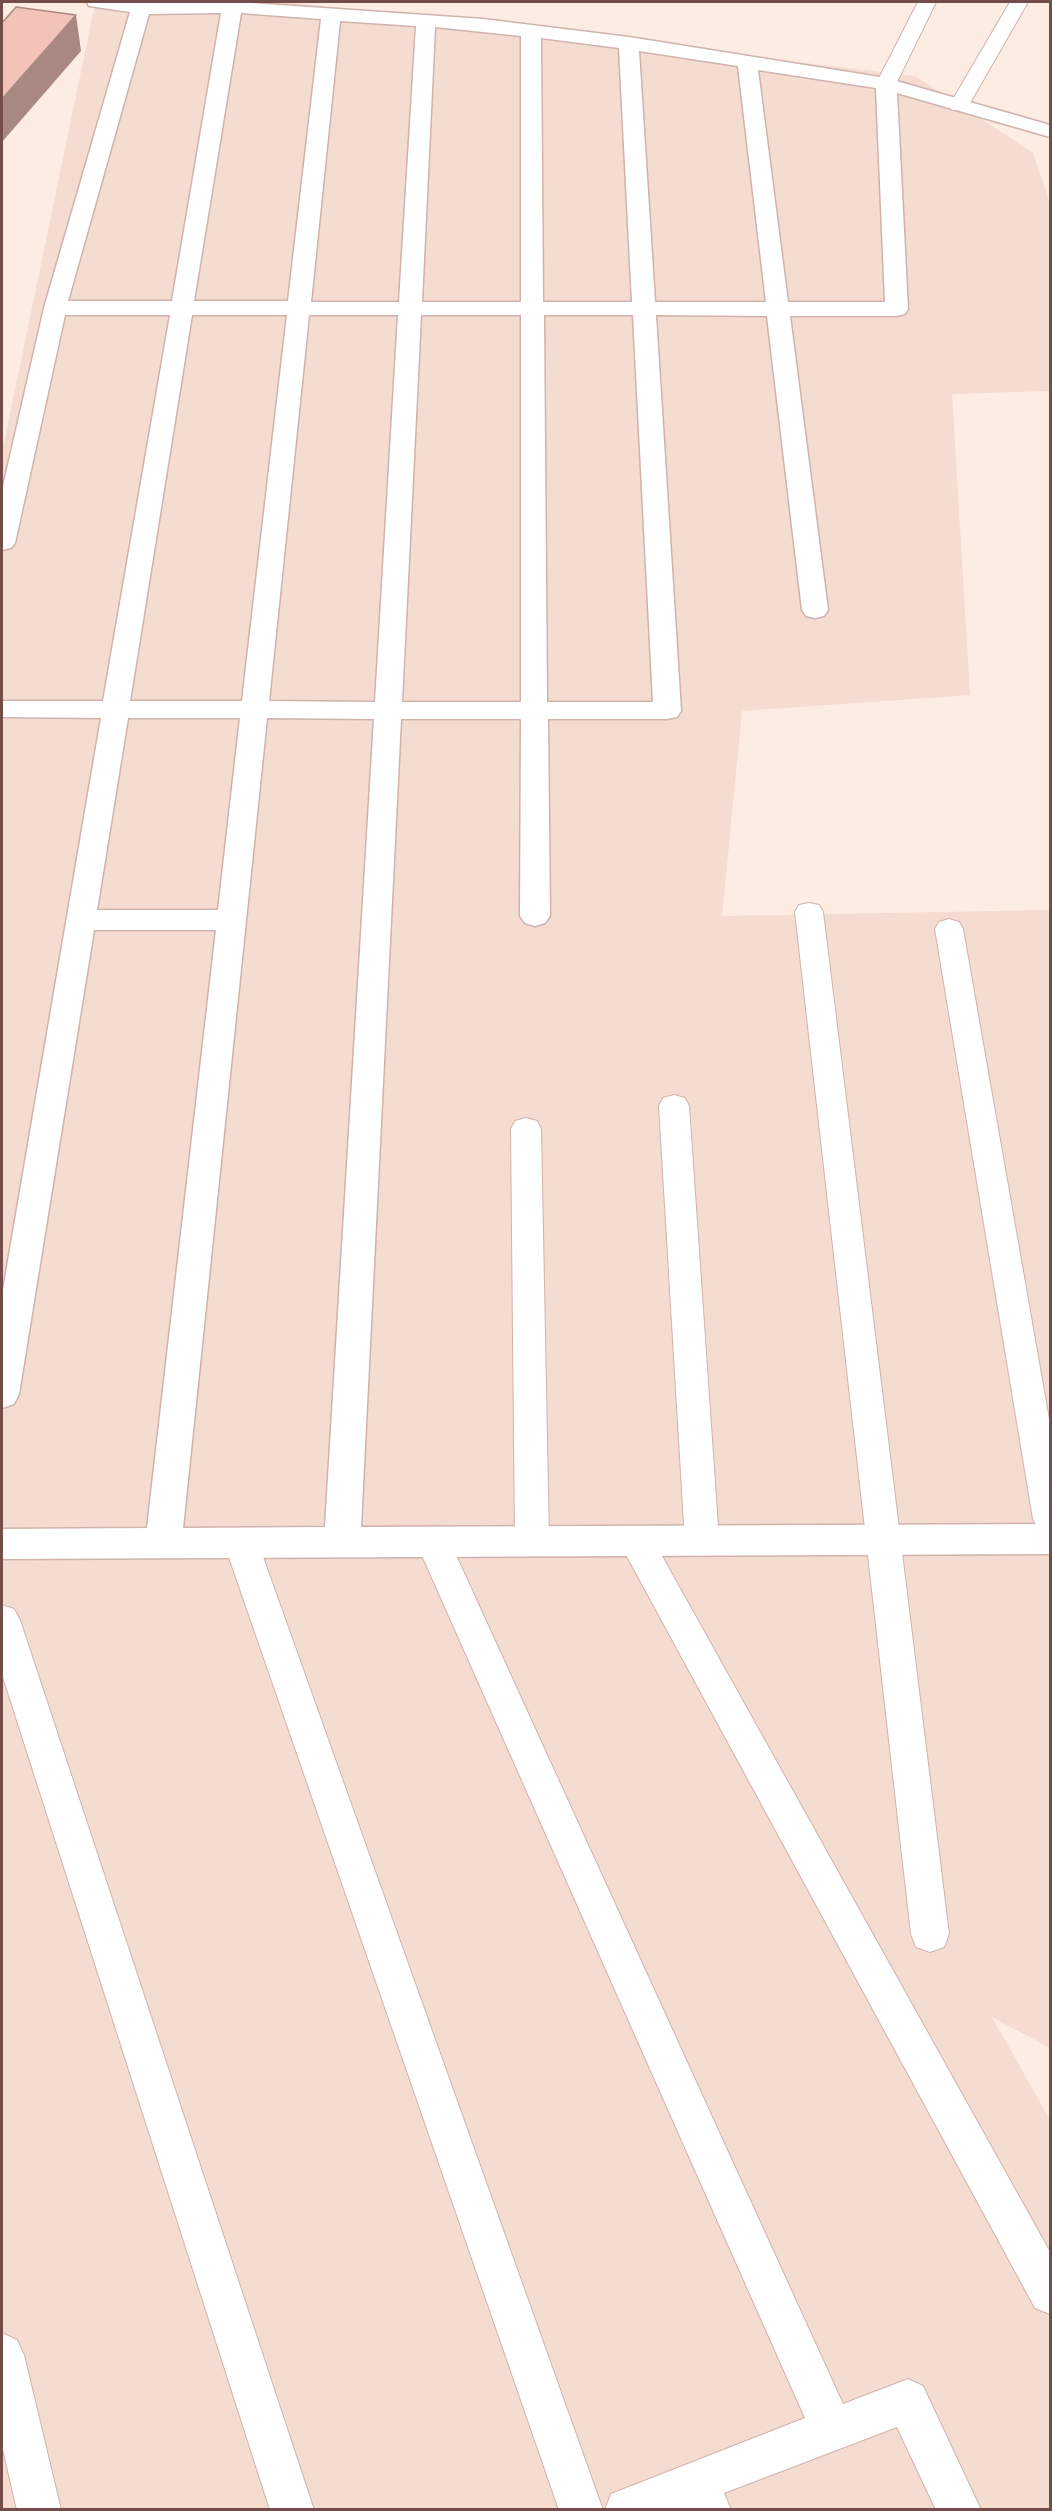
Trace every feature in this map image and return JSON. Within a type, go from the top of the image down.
[{"type":"street","points":[[96,2],[141,8],[221,4],[483,25],[629,43],[886,84],[1050,131]]},
{"type":"street","points":[[2,1394],[182,308],[221,4]]},
{"type":"street","points":[[2,543],[55,308],[141,8]]},
{"type":"street","points":[[163,1543],[331,14]]},
{"type":"street","points":[[342,1542],[426,21]]},
{"type":"street","points":[[531,32],[535,916]]},
{"type":"street","points":[[2,709],[667,711],[629,43]]},
{"type":"street","points":[[747,62],[814,610]]},
{"type":"street","points":[[55,308],[897,309],[886,84]]},
{"type":"street","points":[[80,920],[232,920]]},
{"type":"street","points":[[2,1544],[1050,1539]]},
{"type":"lane","points":[[886,84],[927,2]]},
{"type":"lane","points":[[958,106],[1019,2]]},
{"type":"lane","points":[[809,912],[930,1934]]},
{"type":"lane","points":[[949,929],[1050,1519]]},
{"type":"lane","points":[[674,1106],[702,1541]]},
{"type":"lane","points":[[526,1129],[532,1541]]},
{"type":"lane","points":[[636,1541],[1050,2293]]},
{"type":"lane","points":[[433,1542],[833,2431]]},
{"type":"lane","points":[[241,1543],[581,2510]]},
{"type":"lane","points":[[2,1620],[292,2510]]},
{"type":"lane","points":[[2,2355],[39,2510]]},
{"type":"lane","points":[[627,2510],[703,2495],[833,2431],[908,2401],[959,2510]]},
{"type":"shaded area","points":[[137,2],[288,2],[915,76],[1033,153],[1050,203],[1050,391],[952,394],[970,695],[742,711],[722,916],[1050,910],[1050,2048],[992,2017],[1050,2120],[1050,2509],[2,2510],[2,452],[94,9]]},
{"type":"building","points":[[16,7],[76,15],[2,99],[2,23]]}]
